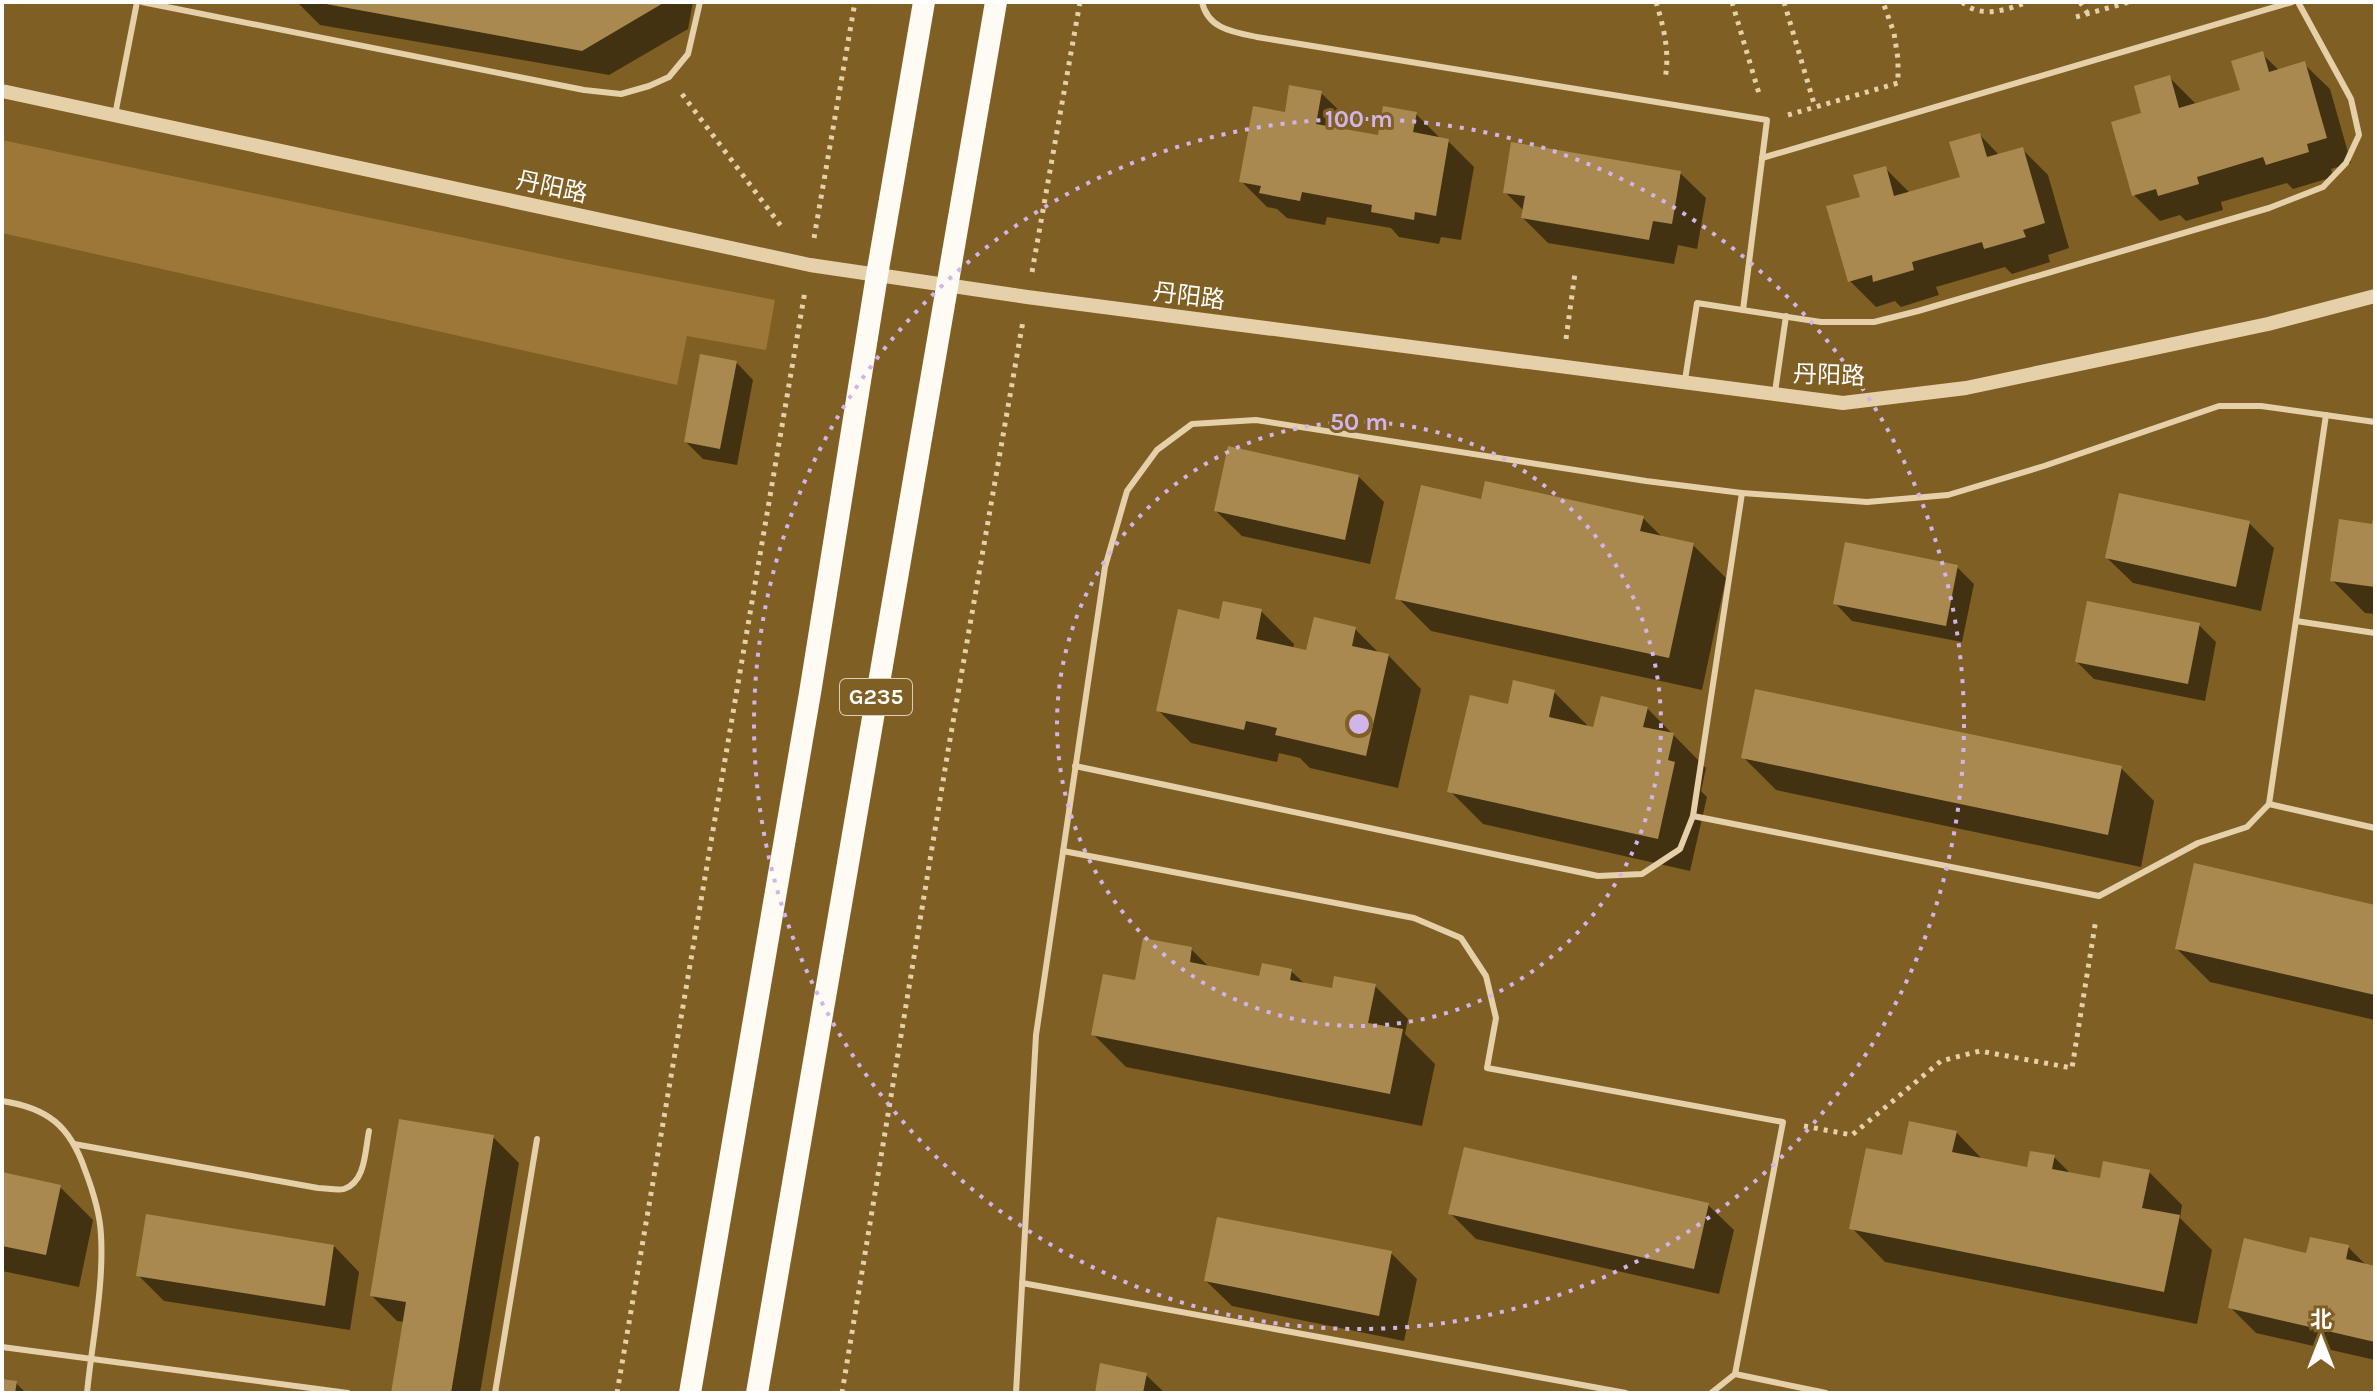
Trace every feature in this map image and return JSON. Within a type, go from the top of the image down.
[{"type":"highway","name":"G235","points":[[690,1393],[808,709],[924,2]]},
{"type":"highway","name":"G235","points":[[757,1393],[996,2]]},
{"type":"street","name":"丹阳路","points":[[2,91],[810,265],[1027,297],[1843,403],[1966,388],[2268,324],[2375,296]]},
{"type":"lane","points":[[115,115],[140,2],[584,90],[621,94],[669,77],[688,54],[700,2]]},
{"type":"lane","points":[[1202,2],[1205,13],[1223,30],[1245,35],[1767,120],[1743,310]]},
{"type":"lane","points":[[1762,158],[2292,2]]},
{"type":"lane","points":[[1685,383],[1697,303],[1821,322],[1874,322],[2269,208],[2323,187],[2346,163],[2359,135],[2351,99],[2298,2]]},
{"type":"lane","points":[[1775,395],[1786,316]]},
{"type":"lane","points":[[1016,1393],[1036,1035],[1105,567],[1127,491],[1157,450],[1192,424],[1256,420],[1646,481],[1742,493],[1867,502],[1948,495],[2044,466],[2219,406],[2261,406],[2375,422]]},
{"type":"lane","points":[[1693,816],[2099,896],[2198,843],[2247,827],[2269,804],[2326,415]]},
{"type":"lane","points":[[1075,766],[1598,876],[1642,874],[1680,849],[1693,816],[1742,493]]},
{"type":"lane","points":[[2296,621],[2375,633]]},
{"type":"lane","points":[[2269,804],[2375,828]]},
{"type":"lane","points":[[1063,851],[1414,918],[1461,938],[1486,976],[1496,1018],[1487,1068],[1783,1122],[1735,1374],[1711,1393]]},
{"type":"lane","points":[[2,1101],[22,1103],[45,1114],[70,1135],[96,1199],[101,1234],[100,1275],[87,1393]]},
{"type":"lane","points":[[74,1144],[318,1188],[344,1189],[357,1180],[362,1170],[369,1131]]},
{"type":"lane","points":[[495,1393],[537,1139]]},
{"type":"lane","points":[[1022,1283],[1626,1393]]},
{"type":"lane","points":[[2,1347],[348,1393]]},
{"type":"lane","points":[[1735,1374],[1826,1393]]},
{"type":"path","points":[[617,1393],[855,2]]},
{"type":"path","points":[[842,1393],[951,735],[1080,2]]},
{"type":"path","points":[[1656,2],[1667,43],[1668,63],[1661,104]]},
{"type":"path","points":[[1732,2],[1767,120],[1898,83],[1894,33],[1883,2]]},
{"type":"path","points":[[1784,2],[1815,107]]},
{"type":"path","points":[[1962,2],[1978,11],[2001,12],[2028,2]]},
{"type":"path","points":[[2080,2],[2088,14]]},
{"type":"path","points":[[2076,17],[2129,2]]},
{"type":"path","points":[[669,77],[810,265]]},
{"type":"path","points":[[1563,367],[1575,273]]},
{"type":"path","points":[[1783,1122],[1852,1135],[1941,1061],[1980,1051],[2072,1068],[2099,896]]},
{"type":"shaded area","points":[[2,140],[574,261],[775,300],[766,350],[687,336],[677,385],[2,233]]},
{"type":"building","points":[[315,2],[665,2],[582,51]]},
{"type":"building","points":[[2263,51],[2269,72],[2305,61],[2327,138],[2307,144],[2309,152],[2266,165],[2263,157],[2197,177],[2199,184],[2158,196],[2156,189],[2132,196],[2111,122],[2141,113],[2134,86],[2170,75],[2179,108],[2240,90],[2231,61]]},
{"type":"building","points":[[1289,85],[1322,91],[1316,124],[1378,135],[1383,106],[1417,112],[1413,132],[1449,139],[1436,216],[1415,212],[1414,220],[1371,212],[1372,205],[1302,192],[1300,201],[1259,193],[1261,186],[1239,182],[1253,106],[1285,112]]},
{"type":"building","points":[[1980,133],[1987,157],[2023,147],[2045,223],[2023,230],[2026,237],[1984,249],[1982,242],[1912,262],[1914,270],[1873,282],[1872,275],[1848,282],[1826,206],[1860,197],[1853,175],[1886,166],[1894,196],[1960,177],[1949,142]]},
{"type":"building","points":[[1511,142],[1681,171],[1672,224],[1653,221],[1649,240],[1521,218],[1525,196],[1503,193]]},
{"type":"building","points":[[700,354],[737,361],[720,449],[684,442]]},
{"type":"building","points":[[1228,446],[1359,475],[1345,540],[1214,511]]},
{"type":"building","points":[[1485,481],[1644,516],[1640,531],[1694,543],[1669,658],[1395,599],[1421,485],[1481,499]]},
{"type":"building","points":[[2119,493],[2250,521],[2236,587],[2105,558]]},
{"type":"building","points":[[2373,518],[2375,587],[2330,581],[2339,519],[2372,524]]},
{"type":"building","points":[[1845,542],[1958,565],[1946,626],[1833,604]]},
{"type":"building","points":[[1223,601],[1262,609],[1256,639],[1306,650],[1314,617],[1356,627],[1352,646],[1389,654],[1366,756],[1275,735],[1277,728],[1246,721],[1244,730],[1156,711],[1178,609],[1219,619]]},
{"type":"building","points":[[2087,601],[2200,623],[2188,684],[2075,662]]},
{"type":"building","points":[[1513,680],[1555,690],[1549,717],[1593,727],[1601,696],[1648,707],[1643,727],[1674,733],[1668,760],[1675,762],[1658,839],[1447,792],[1470,695],[1508,704]]},
{"type":"building","points":[[1755,689],[2122,766],[2108,835],[1741,758]]},
{"type":"building","points":[[2194,863],[2375,905],[2375,995],[2175,949]]},
{"type":"building","points":[[1143,938],[1192,947],[1190,962],[1259,976],[1262,963],[1292,969],[1290,980],[1332,988],[1334,976],[1376,984],[1368,1023],[1403,1029],[1390,1094],[1091,1035],[1103,974],[1135,980]]},
{"type":"building","points":[[399,1119],[494,1135],[451,1393],[391,1393],[406,1302],[370,1296]]},
{"type":"building","points":[[1909,1121],[1957,1131],[1952,1152],[2027,1167],[2030,1151],[2055,1155],[2052,1169],[2100,1178],[2103,1161],[2150,1170],[2142,1208],[2180,1215],[2164,1292],[1849,1229],[1866,1148],[1902,1155]]},
{"type":"building","points":[[1464,1147],[1709,1203],[1694,1269],[1448,1214]]},
{"type":"building","points":[[2,1172],[61,1185],[46,1255],[2,1246]]},
{"type":"building","points":[[146,1214],[334,1245],[325,1306],[136,1276]]},
{"type":"building","points":[[1217,1217],[1392,1251],[1379,1316],[1204,1281]]},
{"type":"building","points":[[2310,1237],[2349,1245],[2346,1259],[2375,1266],[2375,1342],[2228,1308],[2244,1238],[2306,1253]]},
{"type":"building","points":[[1100,1363],[1147,1373],[1143,1393],[1095,1393]]},
{"type":"building","points":[[2,1379],[17,1381],[15,1393],[2,1393]]}]
